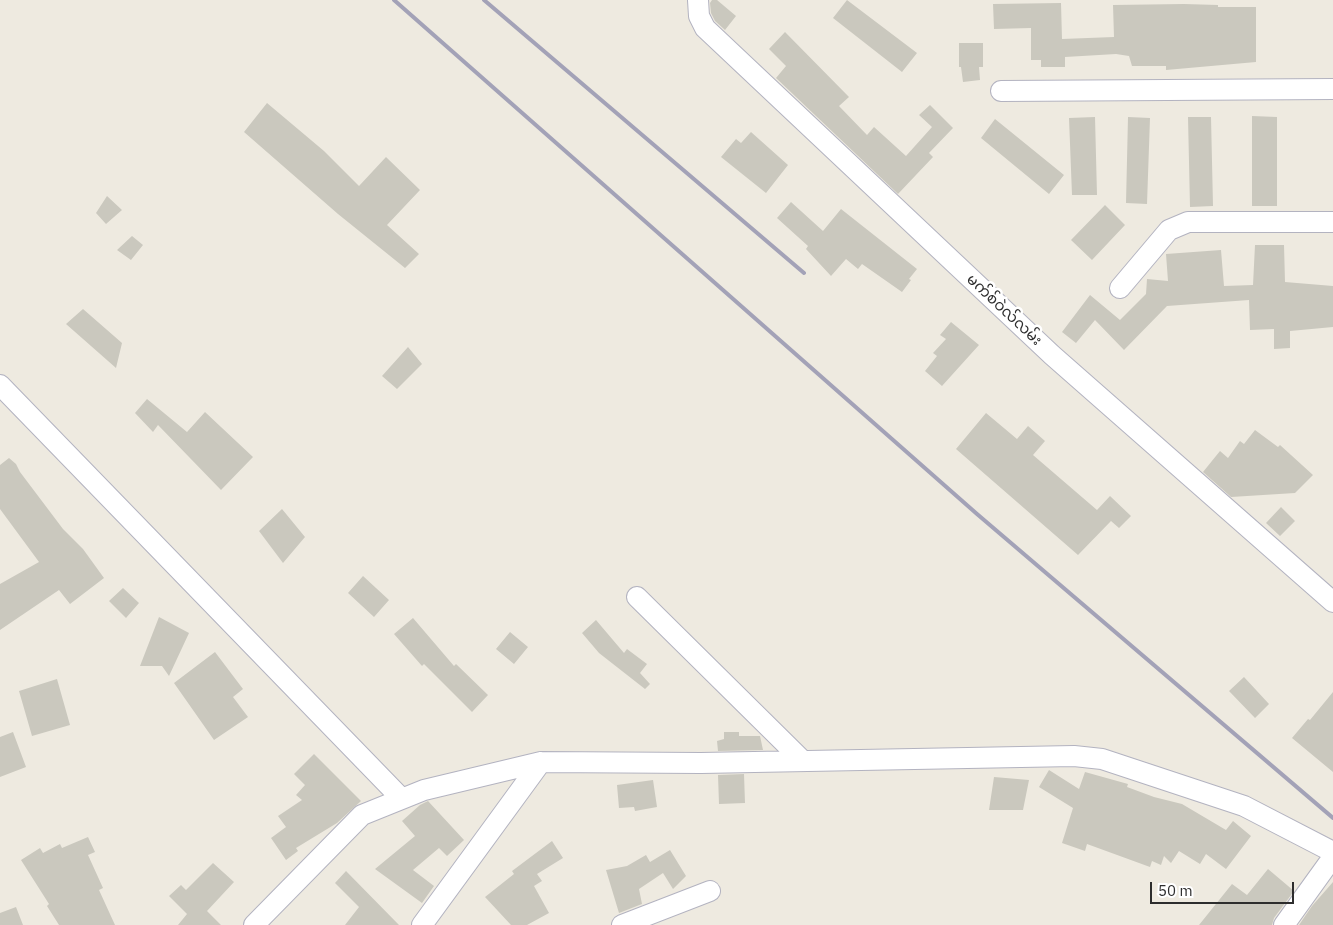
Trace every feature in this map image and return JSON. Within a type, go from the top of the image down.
[{"type":"street","name":"မက်စ်ဝဲလ်လမ်း","points":[[698,0],[699,16],[704,28],[1052,354],[1333,602]]},
{"type":"street","points":[[1001,91],[1333,89]]},
{"type":"street","points":[[1120,288],[1169,230],[1188,222],[1333,222]]},
{"type":"street","points":[[0,385],[401,798]]},
{"type":"street","points":[[637,597],[803,761]]},
{"type":"street","points":[[254,925],[362,815],[424,790],[541,762],[803,761],[1074,756],[1102,759],[1244,806],[1333,852]]},
{"type":"street","points":[[422,925],[541,762]]},
{"type":"street","points":[[1284,925],[1333,857]]},
{"type":"street","points":[[622,925],[710,891]]},
{"type":"building","points":[[712,0],[717,0],[736,16],[725,30],[715,21],[711,13],[710,3]]},
{"type":"building","points":[[847,0],[917,53],[902,72],[833,18]]},
{"type":"building","points":[[1061,3],[1062,39],[1114,37],[1113,5],[1184,4],[1218,5],[1218,7],[1256,7],[1256,62],[1166,70],[1166,66],[1132,66],[1129,56],[1116,54],[1065,57],[1065,67],[1041,67],[1041,60],[1031,60],[1031,28],[994,29],[993,4]]},
{"type":"building","points":[[785,32],[849,97],[839,106],[867,135],[874,127],[906,156],[932,127],[919,115],[930,105],[953,128],[929,153],[933,157],[898,194],[776,78],[786,66],[769,49]]},
{"type":"building","points":[[959,43],[983,43],[983,67],[979,67],[980,80],[963,82],[961,67],[959,67]]},
{"type":"building","points":[[267,103],[324,151],[359,186],[386,157],[420,190],[387,225],[419,254],[405,268],[338,214],[244,132]]},
{"type":"building","points":[[1252,116],[1277,117],[1277,206],[1252,206]]},
{"type":"building","points":[[1095,117],[1097,195],[1072,195],[1069,118]]},
{"type":"building","points":[[1128,117],[1150,118],[1147,204],[1126,203]]},
{"type":"building","points":[[1188,117],[1211,117],[1213,206],[1190,207]]},
{"type":"building","points":[[995,119],[1064,175],[1049,194],[981,138]]},
{"type":"building","points":[[751,132],[788,165],[766,193],[721,157],[736,139],[741,143]]},
{"type":"building","points":[[107,196],[122,210],[106,224],[96,213]]},
{"type":"building","points":[[791,202],[823,231],[841,209],[917,269],[909,279],[911,280],[902,292],[862,264],[858,269],[846,259],[831,276],[806,249],[808,246],[777,218]]},
{"type":"building","points":[[1105,205],[1125,225],[1092,260],[1071,240]]},
{"type":"building","points":[[132,236],[143,245],[131,260],[117,250]]},
{"type":"building","points":[[1255,245],[1284,245],[1285,282],[1333,286],[1333,327],[1290,331],[1290,348],[1274,349],[1274,329],[1250,330],[1249,300],[1167,306],[1124,350],[1095,320],[1076,343],[1062,332],[1090,295],[1120,320],[1146,294],[1147,279],[1168,281],[1166,254],[1221,250],[1224,286],[1253,285]]},
{"type":"building","points":[[83,309],[122,343],[116,368],[66,324]]},
{"type":"building","points":[[951,322],[979,345],[942,386],[925,371],[937,356],[933,353],[946,339],[940,335]]},
{"type":"building","points":[[408,347],[422,364],[397,389],[382,376]]},
{"type":"building","points":[[147,399],[187,432],[205,412],[253,457],[221,490],[158,425],[153,432],[135,413]]},
{"type":"building","points":[[986,413],[1017,439],[1028,426],[1045,441],[1033,455],[1097,510],[1110,496],[1131,516],[1119,528],[1111,521],[1078,555],[956,449]]},
{"type":"building","points":[[1255,430],[1278,447],[1280,445],[1313,475],[1295,493],[1231,497],[1203,472],[1220,451],[1228,458],[1240,441],[1244,444]]},
{"type":"building","points":[[9,458],[16,464],[63,529],[83,549],[104,578],[70,604],[59,590],[0,630],[0,584],[39,562],[0,509],[0,465]]},
{"type":"building","points":[[1281,507],[1295,521],[1280,536],[1266,523]]},
{"type":"building","points":[[282,509],[305,537],[283,563],[259,531]]},
{"type":"building","points":[[363,576],[389,600],[374,617],[348,593]]},
{"type":"building","points":[[123,588],[139,603],[126,618],[109,601]]},
{"type":"building","points":[[159,617],[189,633],[169,676],[162,666],[140,666]]},
{"type":"building","points":[[413,618],[454,666],[456,664],[488,695],[472,712],[424,664],[422,666],[394,634]]},
{"type":"building","points":[[596,620],[624,653],[627,649],[647,664],[640,673],[650,684],[645,689],[599,653],[582,633]]},
{"type":"building","points":[[510,632],[528,647],[514,664],[496,649]]},
{"type":"building","points":[[215,652],[243,689],[233,697],[248,717],[214,740],[174,683]]},
{"type":"building","points":[[1244,677],[1269,704],[1255,718],[1229,691]]},
{"type":"building","points":[[57,679],[70,725],[32,736],[19,691]]},
{"type":"building","points":[[1333,692],[1333,772],[1292,738]]},
{"type":"building","points":[[13,732],[26,767],[0,777],[0,737]]},
{"type":"building","points":[[724,732],[739,732],[739,736],[760,736],[763,750],[718,751],[717,741],[724,739]]},
{"type":"building","points":[[314,754],[361,801],[337,823],[296,848],[298,851],[286,860],[271,838],[286,827],[278,816],[302,800],[296,795],[305,785],[294,774]]},
{"type":"building","points":[[1049,770],[1079,789],[1085,772],[1128,784],[1127,787],[1154,797],[1182,804],[1226,830],[1233,821],[1251,836],[1226,869],[1206,854],[1200,864],[1179,851],[1171,863],[1164,856],[1161,865],[1152,861],[1150,867],[1087,844],[1085,851],[1062,843],[1073,808],[1039,787]]},
{"type":"building","points":[[744,774],[745,803],[719,804],[718,775]]},
{"type":"building","points":[[994,777],[1029,780],[1023,810],[989,810]]},
{"type":"building","points":[[653,780],[657,807],[635,811],[634,807],[619,808],[617,785]]},
{"type":"building","points":[[428,801],[464,840],[447,856],[439,848],[413,870],[434,886],[422,903],[375,869],[415,836],[402,821],[420,805]]},
{"type":"building","points":[[88,837],[95,852],[88,855],[103,888],[99,890],[115,925],[59,925],[47,906],[49,904],[21,860],[40,848],[43,853],[60,844],[62,848]]},
{"type":"building","points":[[552,841],[563,858],[537,874],[542,881],[534,886],[549,913],[527,925],[511,925],[485,897],[514,874],[512,871]]},
{"type":"building","points":[[670,850],[686,876],[673,889],[663,873],[639,889],[642,904],[619,913],[606,870],[627,866],[646,855],[650,862]]},
{"type":"building","points":[[213,863],[234,882],[207,911],[221,925],[178,925],[187,914],[169,896],[181,885],[186,890]]},
{"type":"building","points":[[1268,869],[1294,891],[1274,918],[1272,925],[1199,925],[1232,884],[1247,895]]},
{"type":"building","points":[[346,871],[399,925],[345,925],[359,907],[335,883]]},
{"type":"building","points":[[1333,882],[1333,925],[1299,925],[1312,906]]},
{"type":"building","points":[[16,907],[23,925],[0,925],[0,913]]},
{"type":"railway","points":[[394,0],[977,514],[1333,818]]},
{"type":"railway","points":[[484,0],[804,273]]}]
